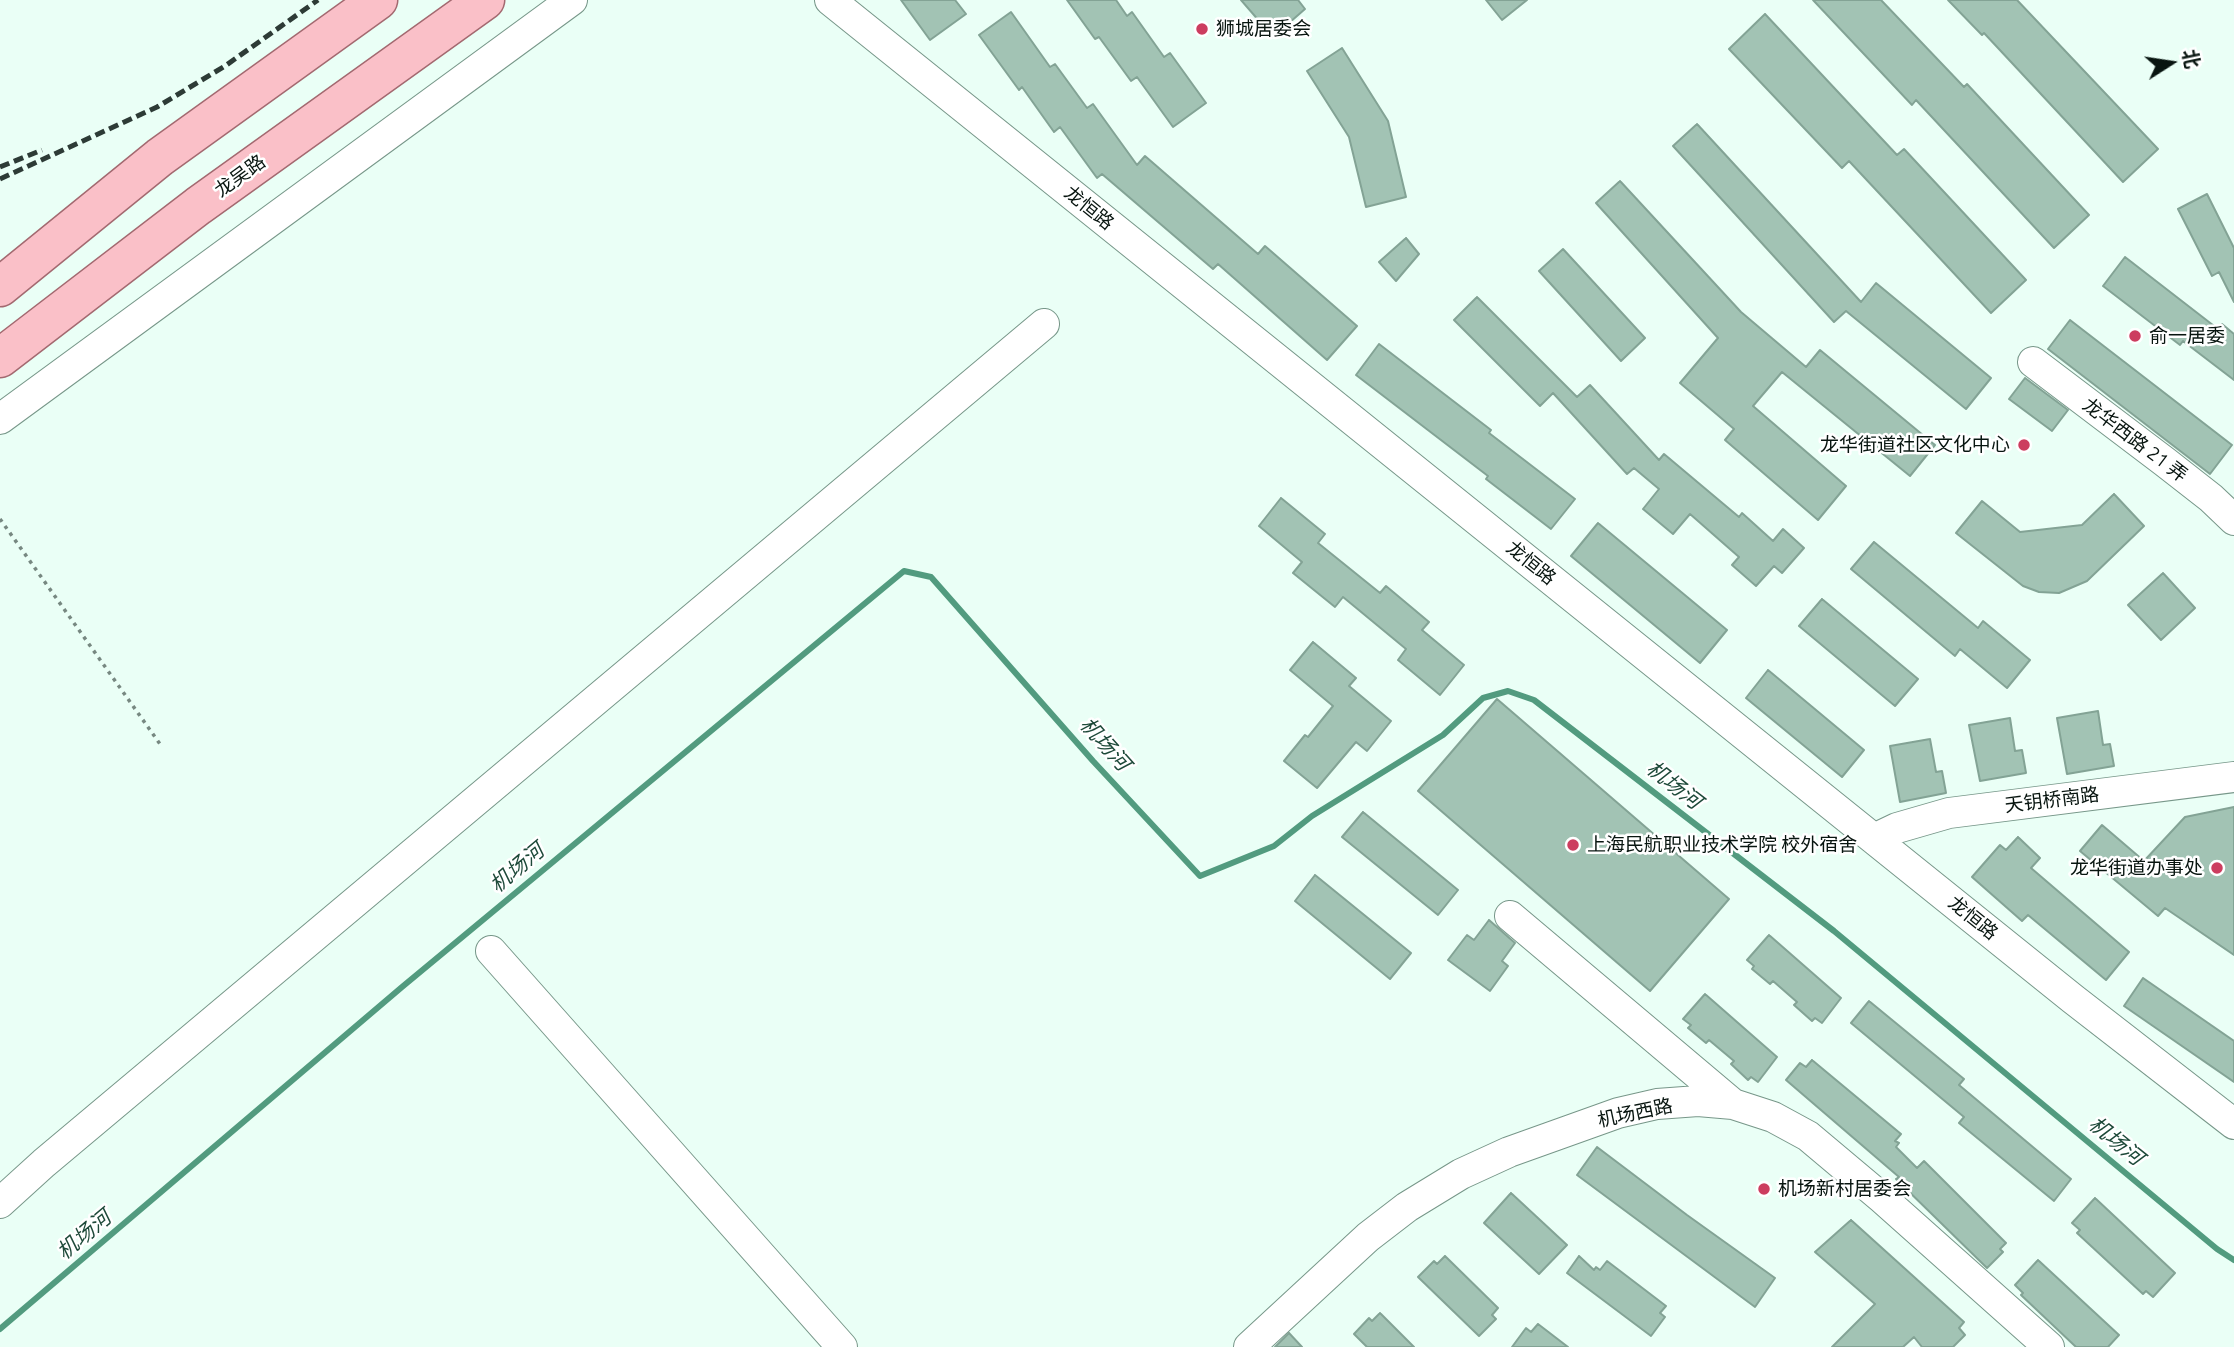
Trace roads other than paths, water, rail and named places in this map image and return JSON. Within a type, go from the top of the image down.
[{"type":"main road","points":[[0,288],[160,157],[378,0]]},
{"type":"main road","name":"龙吴路","points":[[0,358],[198,206],[485,0]]},
{"type":"street","points":[[0,419],[572,0]]},
{"type":"street","name":"龙恒路","points":[[830,0],[2073,999],[2234,1124]]},
{"type":"street","points":[[0,1203],[54,1154],[1044,324]]},
{"type":"street","name":"龙华西路 21 弄","points":[[2033,362],[2175,469],[2234,520]]},
{"type":"street","name":"天钥桥南路","points":[[1874,839],[1897,828],[1949,813],[2234,777]]},
{"type":"street","points":[[1510,916],[1734,1104]]},
{"type":"street","points":[[491,951],[842,1347]]},
{"type":"street","name":"机场西路","points":[[1249,1347],[1368,1237],[1407,1207],[1461,1174],[1509,1152],[1618,1113],[1657,1104],[1698,1101],[1734,1104],[1773,1117],[1808,1136],[2049,1347]]},
{"type":"waterway","name":"机场河","points":[[0,1329],[402,987],[904,571],[931,577],[1093,761],[1200,876],[1274,846],[1312,816],[1443,735],[1483,698],[1508,691],[1534,700],[1834,931],[2217,1249],[2234,1260]]},
{"type":"railway","points":[[0,179],[157,107],[225,66],[318,0]]},
{"type":"railway","points":[[0,167],[42,150]]},
{"type":"place","name":"狮城居委会","points":[[1202,29]]},
{"type":"place","name":"俞一居委","points":[[2135,336]]},
{"type":"place","name":"龙华街道社区文化中心","points":[[2024,445]]},
{"type":"place","name":"上海民航职业技术学院 校外宿舍","points":[[1573,845]]},
{"type":"place","name":"龙华街道办事处","points":[[2217,868]]},
{"type":"place","name":"机场新村居委会","points":[[1764,1189]]}]
